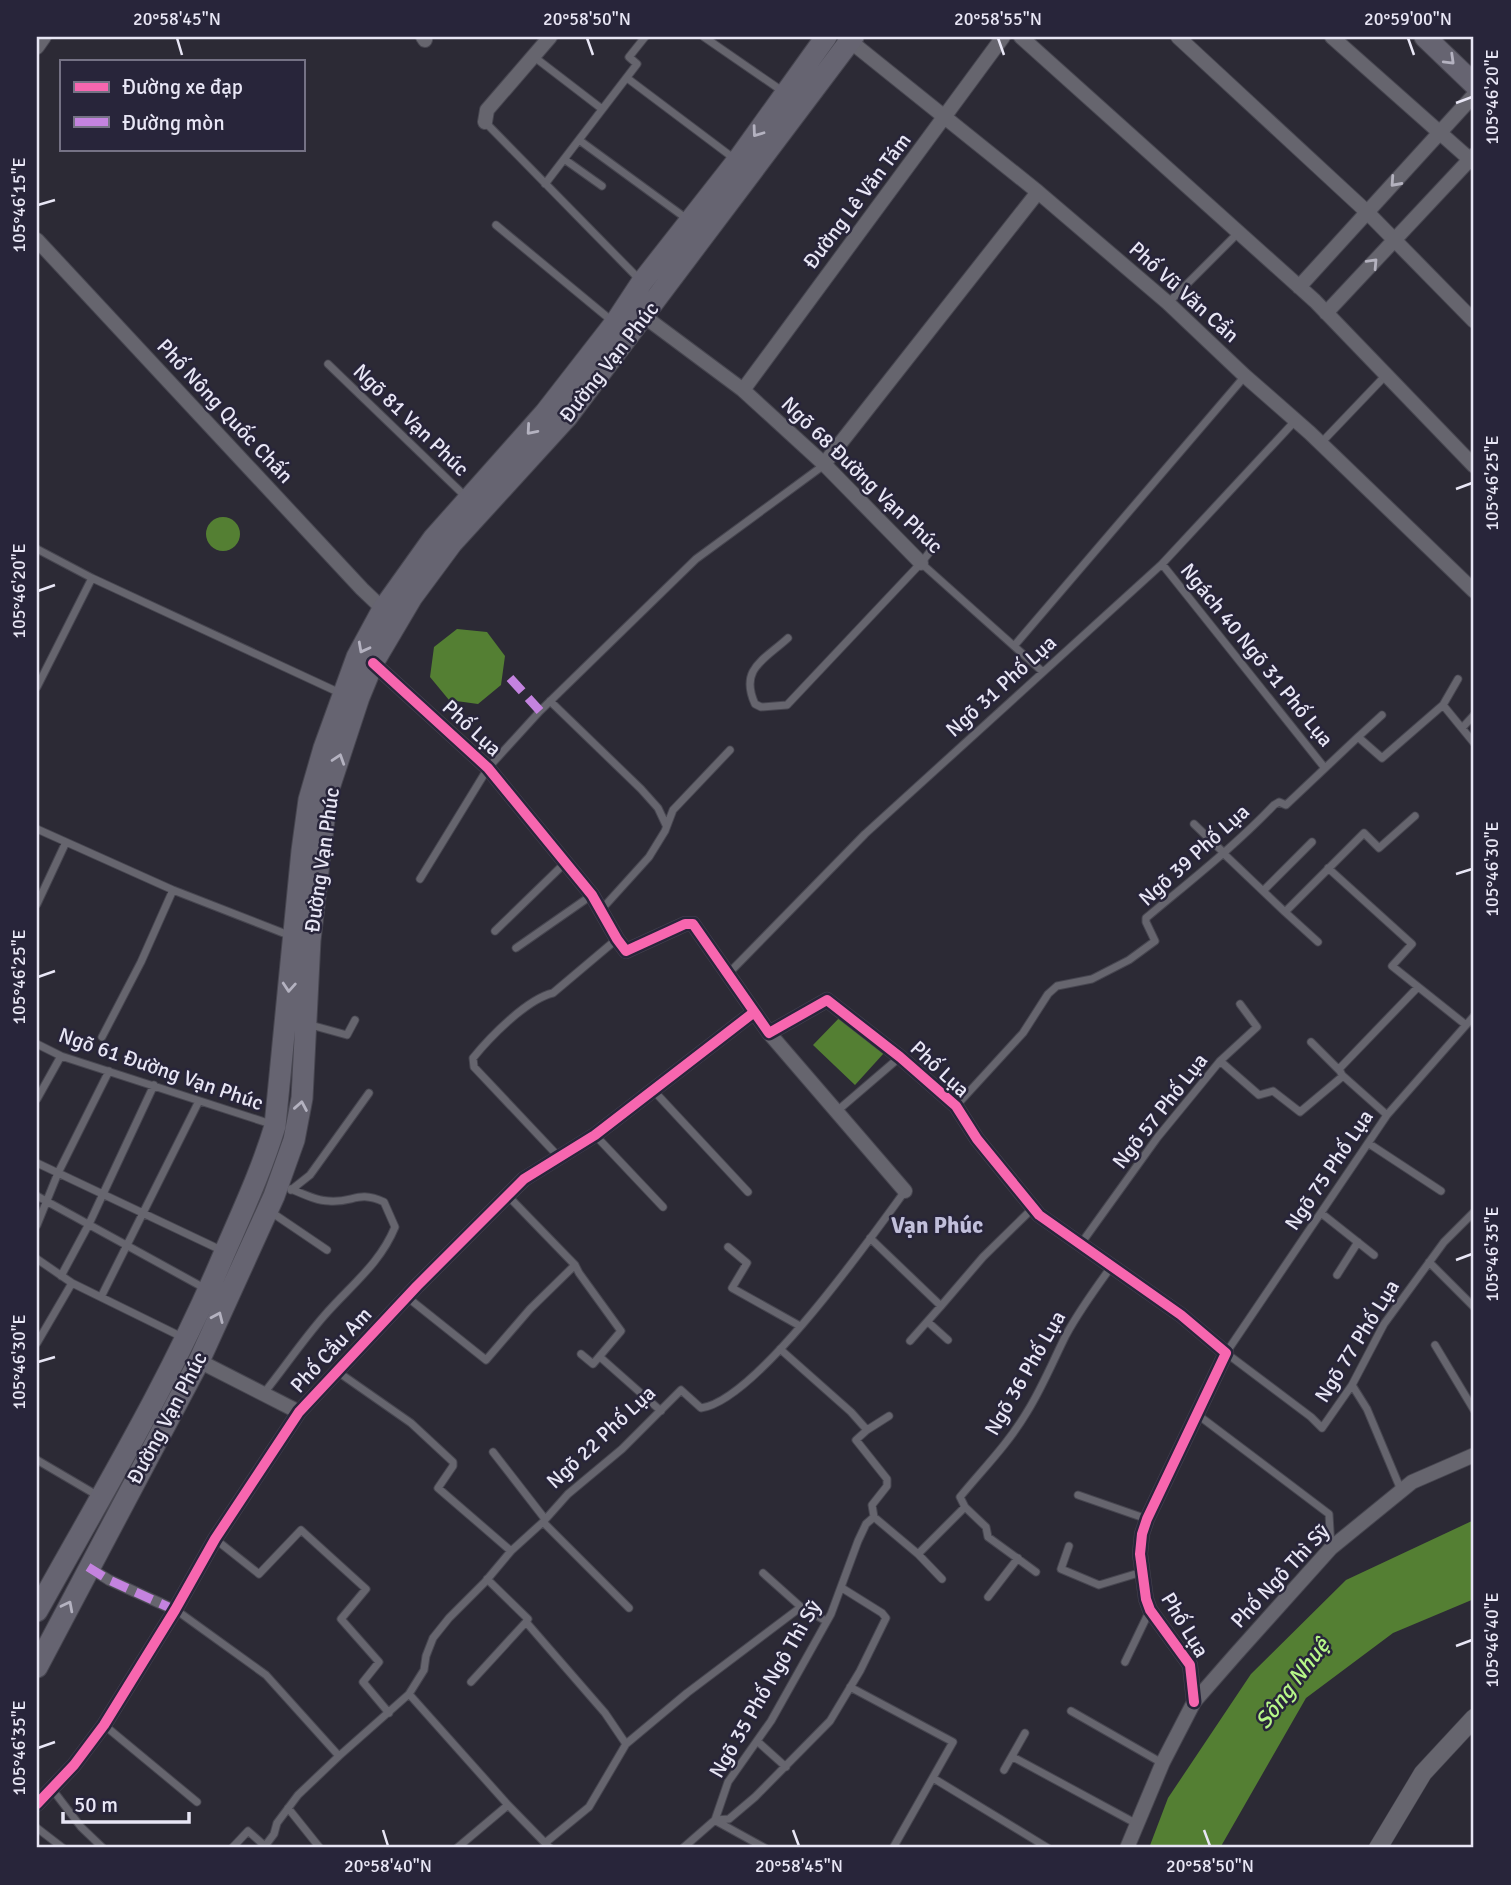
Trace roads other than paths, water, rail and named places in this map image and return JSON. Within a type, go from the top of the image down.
[{"type":"main road","name":"Đường Vạn Phúc","points":[[37,1611],[186,1339],[209,1291],[277,1199],[303,1098],[306,1023],[302,938],[309,800],[324,748],[358,657],[383,609],[433,539],[475,506],[568,417],[645,317],[745,167],[785,93],[826,37]]},
{"type":"main road","points":[[1425,37],[1474,84]]},
{"type":"main road","name":"Đường Vạn Phúc","points":[[37,1667],[199,1361],[235,1256],[275,1126],[302,938],[327,794],[373,663],[412,597],[452,543],[475,506],[615,323],[642,282],[690,221],[745,167],[852,39]]},
{"type":"street","points":[[37,47],[44,37]]},
{"type":"street","points":[[485,122],[487,110],[550,37]]},
{"type":"street","name":"Đường Lê Văn Tám","points":[[743,390],[946,118],[1003,37]]},
{"type":"street","points":[[1021,37],[1299,287],[1474,466]]},
{"type":"street","points":[[1178,37],[1367,212],[1474,321]]},
{"type":"street","points":[[1326,313],[1473,159],[1332,37]]},
{"type":"street","name":"Phố Vũ Văn Cẩn","points":[[852,39],[1168,303],[1321,443],[1474,591]]},
{"type":"street","points":[[1299,287],[1474,95]]},
{"type":"street","points":[[824,464],[1038,192]]},
{"type":"street","name":"Phố Nông Quốc Chấn","points":[[37,240],[383,609]]},
{"type":"street","name":"Ngõ 68 Đường Vạn Phúc","points":[[645,317],[743,390],[824,464],[921,563]]},
{"type":"street","name":"Phố Lụa","points":[[373,663],[488,768],[592,895],[617,939]]},
{"type":"street","points":[[617,939],[629,950],[691,923],[769,1033]]},
{"type":"street","name":"Phố Lụa","points":[[769,1033],[827,1000],[900,1057],[956,1106],[977,1139],[1039,1215],[1181,1315],[1226,1353],[1147,1518],[1141,1545],[1142,1572],[1150,1610],[1190,1665],[1194,1702]]},
{"type":"street","name":"Phố Cầu Am","points":[[37,1804],[74,1765],[104,1725],[172,1608],[299,1412],[407,1297],[524,1179],[594,1135],[753,1013]]},
{"type":"street","name":"Ngõ 22 Phố Lụa","points":[[769,1033],[905,1191]]},
{"type":"street","points":[[199,1361],[299,1412]]},
{"type":"street","name":"Phố Ngô Thì Sỹ","points":[[1127,1848],[1163,1763],[1194,1702],[1331,1548],[1412,1482],[1474,1455]]},
{"type":"street","points":[[88,1567],[109,1580],[172,1608]]},
{"type":"street","points":[[1378,1848],[1423,1773],[1474,1718]]},
{"type":"lane","points":[[545,184],[637,64],[629,57],[645,37]]},
{"type":"lane","points":[[704,37],[785,93]]},
{"type":"lane","points":[[533,56],[601,109]]},
{"type":"lane","points":[[627,78],[745,167]]},
{"type":"lane","points":[[485,122],[642,282]]},
{"type":"lane","points":[[579,140],[690,221]]},
{"type":"lane","points":[[564,159],[602,186]]},
{"type":"lane","points":[[496,225],[615,323]]},
{"type":"lane","points":[[1168,303],[1238,233]]},
{"type":"lane","name":"Ngõ 81 Vạn Phúc","points":[[328,364],[475,506]]},
{"type":"lane","points":[[1321,443],[1386,375]]},
{"type":"lane","points":[[1014,646],[1245,376]]},
{"type":"lane","name":"Ngõ 31 Phố Lụa","points":[[728,975],[865,834],[1163,564],[1296,421]]},
{"type":"lane","points":[[421,879],[488,768],[550,701],[696,559],[824,464]]},
{"type":"lane","points":[[788,638],[758,665],[750,676],[749,690],[755,704],[761,707],[787,705],[936,544]]},
{"type":"lane","points":[[37,549],[343,695]]},
{"type":"lane","name":"Ngõ 68 Đường Vạn Phúc","points":[[921,563],[1043,672]]},
{"type":"lane","name":"Ngách 40 Ngõ 31 Phố Lụa","points":[[1163,564],[1324,767]]},
{"type":"lane","points":[[37,687],[93,578]]},
{"type":"lane","points":[[1358,737],[1382,758],[1443,705],[1458,678]]},
{"type":"lane","points":[[550,701],[641,789],[658,808],[666,825]]},
{"type":"lane","points":[[1443,705],[1474,743]]},
{"type":"lane","name":"Ngõ 39 Phố Lụa","points":[[956,1106],[1023,1033],[1056,986],[1092,979],[1129,960],[1155,941],[1146,918],[1222,852],[1237,843],[1279,802],[1286,805],[1382,715]]},
{"type":"lane","points":[[1462,728],[1474,715]]},
{"type":"lane","points":[[601,910],[649,857],[673,810],[730,750]]},
{"type":"lane","points":[[1285,912],[1364,833],[1379,848],[1415,816]]},
{"type":"lane","points":[[1194,824],[1318,942]]},
{"type":"lane","points":[[37,829],[173,890],[302,938]]},
{"type":"lane","points":[[37,904],[66,842]]},
{"type":"lane","points":[[1263,891],[1312,842]]},
{"type":"lane","points":[[495,931],[565,862]]},
{"type":"lane","points":[[1328,868],[1412,944],[1392,966],[1466,1026]]},
{"type":"lane","points":[[102,1037],[141,962],[173,890]]},
{"type":"lane","points":[[516,948],[592,895]]},
{"type":"lane","points":[[558,1156],[474,1068],[473,1058],[529,1003],[553,993],[617,939]]},
{"type":"lane","points":[[1220,1061],[1259,1095],[1273,1091],[1300,1112],[1341,1074],[1342,1066],[1418,987]]},
{"type":"lane","name":"Ngõ 57 Phố Lụa","points":[[1080,1245],[1157,1138],[1220,1061],[1257,1027],[1240,1004]]},
{"type":"lane","name":"Ngõ 75 Phố Lụa","points":[[1226,1353],[1387,1115],[1474,1016]]},
{"type":"lane","points":[[306,1023],[347,1035],[355,1020]]},
{"type":"lane","points":[[1311,1042],[1341,1074],[1387,1115]]},
{"type":"lane","name":"Ngõ 61 Đường Vạn Phúc","points":[[37,1044],[61,1056],[275,1126]]},
{"type":"lane","points":[[37,1099],[61,1056]]},
{"type":"lane","points":[[836,1112],[900,1057]]},
{"type":"lane","points":[[37,1225],[58,1173],[109,1071]]},
{"type":"lane","points":[[61,1276],[89,1224],[154,1085]]},
{"type":"lane","points":[[652,1090],[748,1192]]},
{"type":"lane","points":[[277,1199],[310,1175],[369,1093]]},
{"type":"lane","points":[[101,1297],[199,1101]]},
{"type":"lane","points":[[594,1135],[663,1207]]},
{"type":"lane","points":[[1368,1143],[1441,1191]]},
{"type":"lane","points":[[37,1163],[235,1256]]},
{"type":"lane","name":"Ngõ 22 Phố Lụa","points":[[266,1847],[274,1834],[276,1824],[304,1789],[409,1694],[424,1670],[426,1656],[436,1634],[511,1551],[544,1521],[568,1494],[622,1448],[681,1390],[701,1408],[713,1406],[769,1363],[846,1271],[905,1191]]},
{"type":"lane","points":[[507,1194],[575,1265],[621,1331],[593,1364],[581,1354]]},
{"type":"lane","points":[[37,1196],[209,1291]]},
{"type":"lane","points":[[263,1394],[325,1315],[360,1280],[387,1246],[395,1227],[384,1202],[370,1196],[357,1196],[342,1201],[277,1199]]},
{"type":"lane","points":[[277,1199],[327,1250]]},
{"type":"lane","points":[[910,1341],[983,1257],[1032,1208]]},
{"type":"lane","name":"Ngõ 77 Phố Lụa","points":[[1226,1353],[1322,1428],[1352,1385],[1384,1324],[1444,1241],[1474,1212]]},
{"type":"lane","points":[[1321,1213],[1374,1255]]},
{"type":"lane","points":[[870,1238],[941,1306]]},
{"type":"lane","points":[[1337,1275],[1358,1242]]},
{"type":"lane","points":[[727,1247],[747,1263],[732,1288],[800,1326]]},
{"type":"lane","points":[[37,1259],[72,1283],[186,1339]]},
{"type":"lane","points":[[1429,1262],[1474,1307]]},
{"type":"lane","points":[[407,1297],[486,1360],[530,1309],[575,1265]]},
{"type":"lane","name":"Ngõ 36 Phố Lụa","points":[[918,1554],[965,1507],[960,1497],[994,1459],[1026,1413],[1066,1335],[1111,1268]]},
{"type":"lane","points":[[37,1343],[72,1283]]},
{"type":"lane","points":[[928,1322],[948,1340]]},
{"type":"lane","points":[[1435,1345],[1474,1410]]},
{"type":"lane","points":[[780,1349],[851,1412],[867,1430],[888,1416]]},
{"type":"lane","points":[[600,1357],[662,1410]]},
{"type":"lane","points":[[337,1371],[411,1423],[453,1462],[438,1488],[511,1551]]},
{"type":"lane","points":[[1352,1385],[1367,1409],[1401,1490]]},
{"type":"lane","points":[[1198,1415],[1329,1514],[1331,1548]]},
{"type":"lane","name":"Ngõ 35 Phố Ngô Thì Sỹ","points":[[683,1848],[715,1820],[728,1782],[771,1721],[826,1621],[842,1588],[858,1541],[866,1524],[874,1517],[872,1505],[887,1486],[887,1479],[856,1440],[867,1430]]},
{"type":"lane","points":[[493,1451],[544,1521],[629,1608]]},
{"type":"lane","points":[[37,1460],[100,1497]]},
{"type":"lane","points":[[1078,1495],[1147,1518]]},
{"type":"lane","points":[[965,1507],[986,1528],[988,1537],[1036,1572]]},
{"type":"lane","points":[[874,1517],[918,1554],[942,1579]]},
{"type":"lane","points":[[215,1539],[259,1574],[301,1530],[366,1588],[341,1619],[379,1662],[363,1682],[389,1713]]},
{"type":"lane","points":[[1069,1546],[1061,1569],[1099,1586],[1142,1572]]},
{"type":"lane","points":[[988,1597],[1018,1558]]},
{"type":"lane","points":[[763,1573],[801,1607],[826,1621]]},
{"type":"lane","points":[[471,1682],[528,1619],[487,1579]]},
{"type":"lane","points":[[715,1820],[729,1819],[786,1767],[830,1721],[850,1687],[886,1618],[842,1588]]},
{"type":"lane","points":[[409,1694],[548,1846],[589,1807],[626,1744],[687,1693],[801,1607]]},
{"type":"lane","points":[[172,1608],[266,1675],[339,1755]]},
{"type":"lane","points":[[1125,1662],[1150,1610]]},
{"type":"lane","points":[[526,1622],[597,1704],[626,1744]]},
{"type":"lane","points":[[850,1687],[953,1742],[893,1848]]},
{"type":"lane","points":[[1071,1711],[1163,1763]]},
{"type":"lane","points":[[104,1725],[197,1802]]},
{"type":"lane","points":[[1004,1770],[1026,1733]]},
{"type":"lane","points":[[757,1741],[786,1767]]},
{"type":"lane","points":[[1013,1757],[1137,1824]]},
{"type":"lane","points":[[933,1779],[1048,1848]]},
{"type":"lane","points":[[52,1788],[81,1827],[103,1848]]},
{"type":"lane","points":[[457,1848],[508,1805]]},
{"type":"lane","points":[[288,1808],[320,1848]]},
{"type":"lane","points":[[715,1820],[765,1848]]},
{"type":"lane","points":[[37,1828],[63,1848]]},
{"type":"lane","points":[[232,1848],[248,1831],[266,1847]]},
{"type":"water","points":[[223,517],[235,522],[240,534],[235,546],[223,551],[211,546],[206,534],[211,522]]},
{"type":"water","points":[[457,629],[487,632],[505,656],[501,685],[478,704],[449,700],[430,677],[434,647]]},
{"type":"water","points":[[843,1014],[884,1053],[855,1085],[813,1045]]},
{"type":"water","name":"Sông Nhuệ","points":[[1474,1520],[1474,1599],[1393,1633],[1306,1698],[1220,1848],[1149,1848],[1168,1798],[1251,1674],[1346,1580]]},
{"type":"district","name":"Vạn Phúc","points":[[937,1225]]}]
